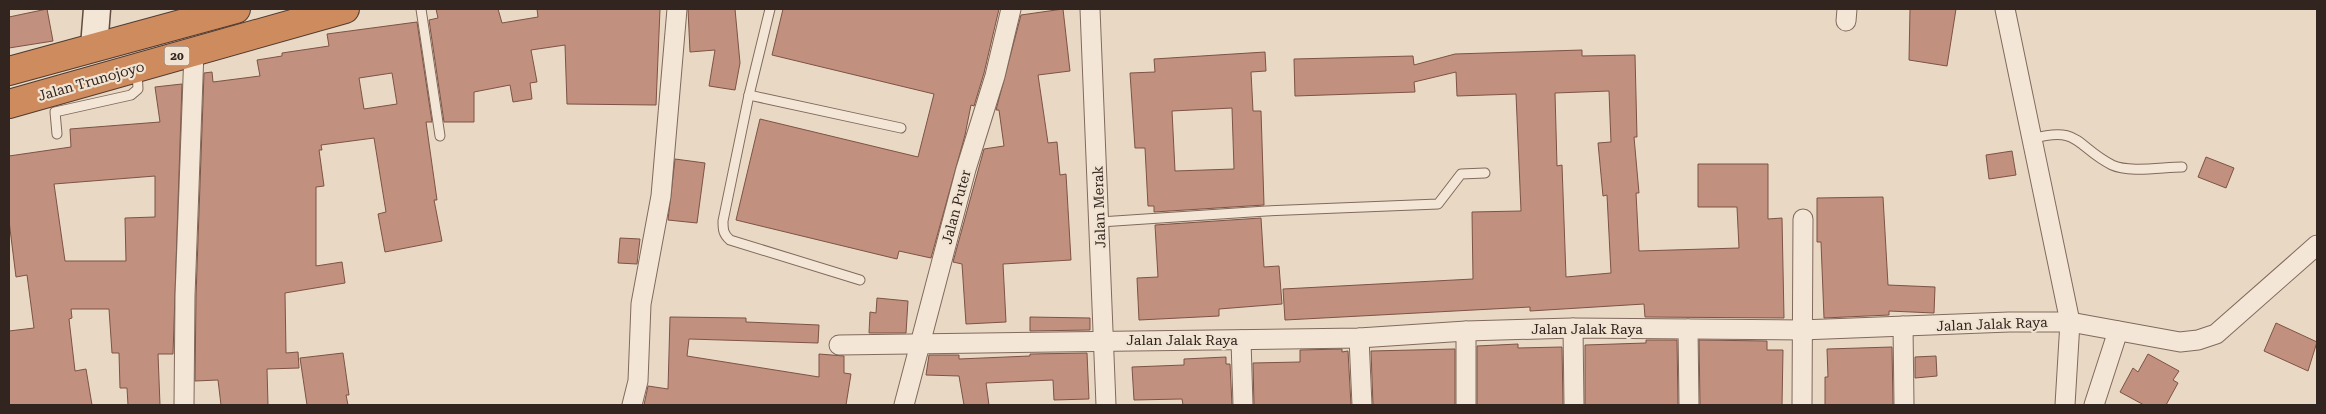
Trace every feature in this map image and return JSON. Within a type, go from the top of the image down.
[{"type":"highway","name":"20","points":[[9,71],[235,9]]},
{"type":"highway","points":[[235,9],[242,38]]},
{"type":"highway","name":"Jalan Trunojoyo","points":[[9,104],[345,9]]},
{"type":"main road","points":[[94,47],[97,9]]},
{"type":"street","points":[[632,405],[638,381],[641,304],[661,196],[677,9]]},
{"type":"street","name":"Jalan Puter","points":[[904,405],[966,169],[995,76],[1011,9]]},
{"type":"street","name":"Jalan Merak","points":[[1090,9],[1106,405]]},
{"type":"street","points":[[2005,9],[2070,322],[2065,405]]},
{"type":"street","points":[[184,405],[184,296],[194,51]]},
{"type":"street","points":[[1802,405],[1803,219]]},
{"type":"street","name":"Jalan Jalak Raya","points":[[839,345],[1359,338],[1466,331],[1573,328],[1801,330],[2070,322],[2180,342],[2198,340],[2216,334],[2317,245]]},
{"type":"street","points":[[1903,326],[1904,405]]},
{"type":"street","points":[[1573,328],[1574,405]]},
{"type":"street","points":[[1688,329],[1689,405]]},
{"type":"street","points":[[1466,331],[1466,405]]},
{"type":"street","points":[[2094,405],[2118,331]]},
{"type":"street","points":[[1359,338],[1362,405]]},
{"type":"street","points":[[1241,340],[1243,405]]},
{"type":"lane","points":[[421,9],[440,136]]},
{"type":"lane","points":[[770,9],[749,95],[723,220],[725,236],[730,240],[860,280]]},
{"type":"lane","points":[[57,134],[55,112],[131,96],[138,89],[137,68]]},
{"type":"lane","points":[[749,95],[901,128]]},
{"type":"lane","points":[[2032,139],[2049,134],[2070,135],[2113,165],[2132,168],[2182,167]]},
{"type":"lane","points":[[1100,222],[1266,211],[1438,204],[1460,174],[1485,173]]},
{"type":"building","points":[[47,9],[53,41],[9,48],[9,17]]},
{"type":"building","points":[[436,9],[498,9],[502,23],[538,17],[537,9],[660,9],[656,105],[567,104],[565,45],[531,50],[537,82],[530,83],[532,99],[513,102],[510,85],[474,92],[474,122],[444,122],[429,20],[438,18]]},
{"type":"building","points":[[688,9],[735,9],[740,63],[735,90],[709,86],[715,50],[690,52]]},
{"type":"building","points":[[783,9],[999,9],[984,73],[974,106],[971,105],[965,135],[931,258],[899,251],[897,259],[736,220],[760,119],[918,157],[934,94],[772,55]]},
{"type":"building","points":[[1063,9],[1070,71],[1038,75],[1048,143],[1057,142],[1060,175],[1066,174],[1071,260],[1003,264],[1006,322],[966,324],[962,264],[953,262],[984,149],[1004,146],[999,110],[996,110],[1021,15]]},
{"type":"building","points":[[1910,9],[1956,9],[1947,66],[1909,60]]},
{"type":"building","points":[[417,22],[432,122],[426,122],[437,200],[434,200],[442,241],[385,252],[378,214],[386,212],[374,138],[321,145],[322,150],[319,150],[324,186],[316,187],[316,266],[342,262],[345,283],[285,293],[286,353],[298,352],[299,368],[267,369],[268,405],[221,405],[218,380],[195,381],[204,73],[212,72],[213,82],[260,76],[257,60],[282,56],[282,53],[329,46],[327,34]],"holes":[[[392,73],[397,104],[364,109],[359,78]]]},
{"type":"building","points":[[1582,50],[1582,56],[1635,55],[1637,137],[1634,137],[1639,193],[1636,193],[1639,251],[1739,248],[1737,207],[1698,207],[1698,164],[1768,164],[1768,219],[1782,218],[1784,318],[1645,317],[1644,304],[1530,311],[1530,307],[1285,320],[1283,289],[1473,279],[1472,212],[1521,211],[1516,94],[1457,96],[1456,72],[1414,82],[1415,92],[1295,96],[1294,59],[1413,56],[1414,65],[1455,54]],"holes":[[[1609,91],[1611,142],[1598,143],[1603,196],[1607,195],[1611,273],[1566,277],[1562,165],[1557,166],[1555,93]]]},
{"type":"building","points":[[1265,52],[1266,71],[1251,72],[1253,111],[1261,111],[1264,205],[1154,212],[1154,206],[1148,206],[1145,148],[1135,148],[1130,73],[1155,72],[1154,59]],"holes":[[[1232,108],[1234,169],[1175,171],[1172,111]]]},
{"type":"building","points":[[182,84],[173,354],[158,354],[160,405],[128,405],[127,388],[120,388],[119,353],[112,353],[109,309],[71,309],[72,318],[69,319],[75,371],[86,369],[92,405],[9,405],[9,331],[34,328],[27,275],[16,277],[9,221],[9,156],[71,147],[70,129],[160,122],[155,87]],"holes":[[[155,176],[155,217],[125,218],[126,261],[65,261],[54,184]]]},
{"type":"building","points":[[2012,151],[2016,175],[1989,179],[1986,155]]},
{"type":"building","points":[[2206,157],[2234,168],[2226,188],[2198,177]]},
{"type":"building","points":[[675,159],[705,163],[697,223],[668,220]]},
{"type":"building","points":[[1883,197],[1888,285],[1935,287],[1934,313],[1889,311],[1889,315],[1824,318],[1821,242],[1817,242],[1817,198]]},
{"type":"building","points":[[1261,218],[1264,267],[1279,266],[1282,304],[1219,309],[1219,316],[1139,320],[1137,278],[1158,277],[1155,225]]},
{"type":"building","points":[[620,238],[640,239],[637,264],[618,263]]},
{"type":"building","points":[[877,298],[908,301],[906,333],[869,333],[870,312],[876,313]]},
{"type":"building","points":[[670,317],[746,318],[746,322],[819,325],[818,343],[689,339],[687,356],[819,377],[819,354],[844,356],[844,373],[851,374],[846,405],[644,405],[648,386],[668,389]]},
{"type":"building","points":[[1030,317],[1090,318],[1090,330],[1030,331]]},
{"type":"building","points":[[2276,323],[2317,342],[2308,371],[2264,351]]},
{"type":"building","points":[[1646,340],[1677,340],[1678,405],[1585,405],[1585,345],[1646,343]]},
{"type":"building","points":[[1699,340],[1767,341],[1767,350],[1783,350],[1782,405],[1700,405]]},
{"type":"building","points":[[1518,344],[1518,348],[1562,347],[1563,405],[1477,405],[1477,346]]},
{"type":"building","points":[[1892,347],[1893,405],[1825,405],[1825,377],[1828,377],[1827,349]]},
{"type":"building","points":[[1342,349],[1342,352],[1348,351],[1351,405],[1254,405],[1253,363],[1300,362],[1300,350]]},
{"type":"building","points":[[1455,349],[1455,405],[1373,405],[1371,351]]},
{"type":"building","points":[[343,353],[349,395],[346,395],[348,405],[307,405],[300,358]]},
{"type":"building","points":[[1087,353],[1089,399],[1054,400],[1053,380],[986,383],[989,405],[964,405],[959,376],[926,375],[929,355],[959,355],[959,359],[1030,356],[1030,354]]},
{"type":"building","points":[[2148,354],[2179,371],[2173,380],[2178,383],[2166,405],[2144,405],[2120,392],[2133,368],[2138,372]]},
{"type":"building","points":[[1936,356],[1937,376],[1915,378],[1915,357]]},
{"type":"building","points":[[1226,357],[1226,364],[1230,364],[1232,405],[1183,405],[1182,399],[1134,400],[1132,367],[1184,365],[1184,359]]}]
